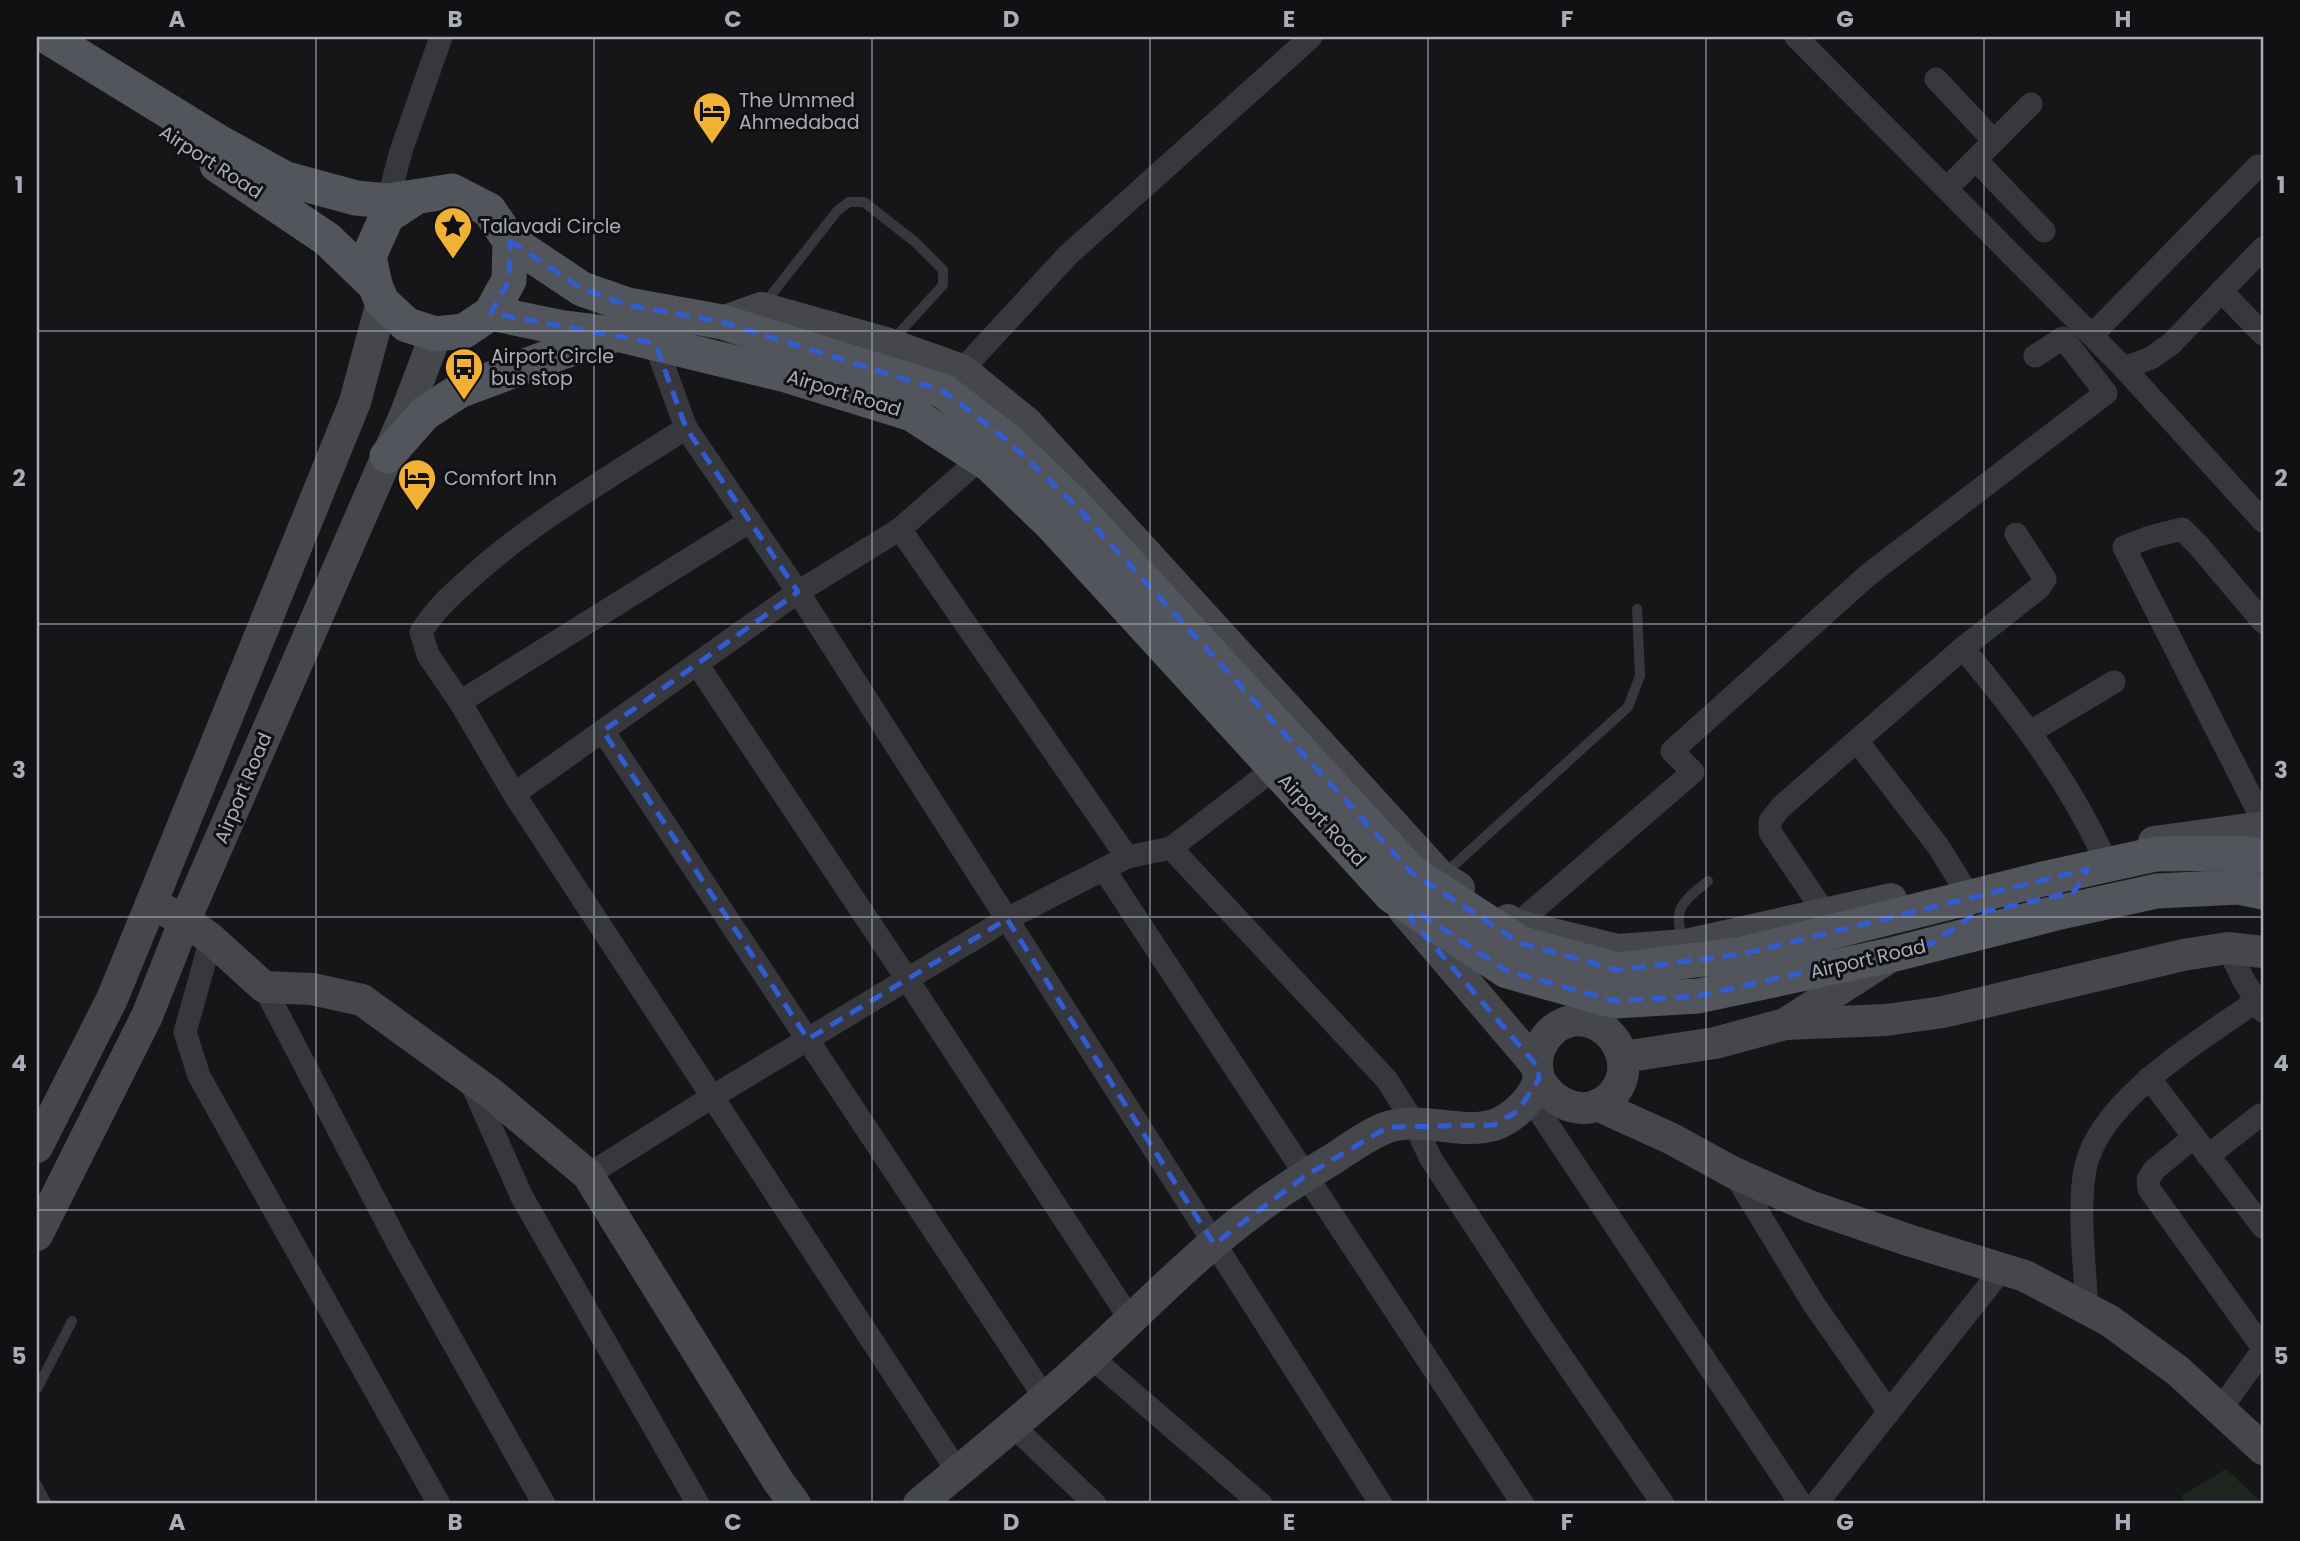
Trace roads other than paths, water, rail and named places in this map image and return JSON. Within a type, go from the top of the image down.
[{"type":"main road","name":"Airport Road","points":[[48,37],[217,141],[286,179],[356,198],[402,199]]},
{"type":"main road","name":"Airport Road","points":[[37,52],[206,158],[327,239],[379,293]]},
{"type":"main road","points":[[452,191],[489,210],[510,241],[509,279],[491,313],[464,331],[436,334],[407,324],[379,293],[369,256],[387,216],[402,199],[452,191]]},
{"type":"main road","name":"Airport Road","points":[[510,241],[582,289],[628,305],[722,323],[943,391],[1007,440],[1074,504],[1411,872],[1520,943],[1617,970],[1744,954],[2094,859],[2241,853],[2263,856]]},
{"type":"main road","name":"Airport Road","points":[[491,313],[655,343],[786,375],[912,414],[989,464],[1052,525],[1391,895],[1507,971],[1581,1007],[1615,1001],[1698,996],[1895,954],[2056,913],[2157,891],[2239,887],[2263,892]]},
{"type":"main road","points":[[387,456],[425,413],[458,391],[562,352],[621,335]]},
{"type":"main road","points":[[1931,944],[1975,915],[2074,892],[2094,859]]},
{"type":"street","points":[[402,199],[401,151],[441,37]]},
{"type":"street","points":[[962,370],[1068,255],[1311,37]]},
{"type":"street","points":[[1796,37],[2124,368],[2263,521]]},
{"type":"street","points":[[1936,79],[1994,141]]},
{"type":"street","points":[[1947,188],[2031,104]]},
{"type":"street","points":[[1976,160],[2044,231]]},
{"type":"street","points":[[2092,335],[2258,166]]},
{"type":"street","points":[[2124,368],[2151,358],[2171,344],[2263,248]]},
{"type":"street","points":[[2221,291],[2263,334]]},
{"type":"street","points":[[37,1147],[111,999],[355,402],[379,293]]},
{"type":"street","points":[[722,323],[761,308],[889,344],[962,370],[1027,423],[1441,877],[1516,925],[1618,950],[1685,945],[1961,883],[2263,827]]},
{"type":"street","name":"Airport Road","points":[[37,1235],[147,1016],[185,920],[387,456],[436,334]]},
{"type":"street","points":[[1516,925],[1693,772],[1672,751],[1702,722],[1868,575],[2106,393],[2063,338],[2035,356]]},
{"type":"street","points":[[655,343],[686,428],[798,592],[1381,1504]]},
{"type":"street","points":[[686,428],[490,559],[434,611],[421,632],[428,654],[460,702],[514,794],[958,1472]]},
{"type":"street","points":[[514,794],[798,592],[900,528],[980,459]]},
{"type":"street","points":[[460,702],[750,521]]},
{"type":"street","points":[[900,528],[1128,858]]},
{"type":"street","points":[[2263,622],[2182,529],[2124,547],[2263,821]]},
{"type":"street","points":[[1826,915],[1777,845],[1770,832],[1770,821],[1781,807],[1963,648],[2027,598],[2045,579],[2016,534]]},
{"type":"street","points":[[1963,648],[2030,733],[2073,796],[2094,859]]},
{"type":"street","points":[[697,664],[1130,1319]]},
{"type":"street","points":[[2030,733],[2114,682]]},
{"type":"street","points":[[603,731],[1045,1398]]},
{"type":"street","points":[[1857,741],[1938,846],[1961,883]]},
{"type":"street","points":[[588,1175],[1007,919],[1128,858],[1171,848],[1275,768]]},
{"type":"street","points":[[1171,848],[1387,1080],[1414,1123],[1431,1159],[1540,1325],[1663,1504]]},
{"type":"street","points":[[1105,871],[1523,1504]]},
{"type":"street","points":[[1391,895],[1535,1081],[1801,1504]]},
{"type":"street","points":[[151,904],[185,920],[211,939],[264,987],[398,1244],[544,1504]]},
{"type":"street","points":[[211,939],[185,1032],[199,1076],[439,1504]]},
{"type":"street","points":[[1623,1057],[1714,1042],[1785,1024],[1886,1020],[1943,1012],[2183,955],[2228,948],[2263,952]]},
{"type":"street","points":[[2087,1309],[2083,1196],[2086,1165],[2098,1133],[2149,1078],[2260,1006],[2228,948]]},
{"type":"street","points":[[1785,1024],[1895,954]]},
{"type":"street","points":[[264,987],[312,989],[362,1000],[494,1095],[588,1175],[778,1481],[795,1504]]},
{"type":"street","points":[[919,1504],[1045,1398],[1214,1244],[1258,1208],[1305,1176],[1388,1127],[1414,1123],[1474,1127],[1494,1125],[1518,1111],[1535,1081],[1539,1052],[1545,1039],[1554,1029],[1567,1023],[1581,1007],[1618,1043],[1623,1057],[1623,1072],[1618,1086],[1609,1098],[1597,1105],[1570,1107],[1557,1101],[1535,1081]]},
{"type":"street","points":[[469,1078],[522,1197],[698,1504]]},
{"type":"street","points":[[2149,1078],[2263,1227]]},
{"type":"street","points":[[1597,1105],[1672,1139],[1734,1173],[1809,1206],[2025,1276],[2110,1321],[2178,1371],[2262,1449]]},
{"type":"street","points":[[2220,1410],[2263,1350],[2149,1189],[2148,1180],[2154,1170],[2260,1115]]},
{"type":"street","points":[[1734,1173],[1807,1293],[1889,1412]]},
{"type":"street","points":[[1816,1504],[2002,1269]]},
{"type":"street","points":[[1091,1357],[1261,1504]]},
{"type":"street","points":[[1012,1425],[1095,1504]]},
{"type":"lane","points":[[761,308],[838,210],[849,202],[864,202],[915,242],[943,270],[943,285],[889,344]]},
{"type":"lane","points":[[1441,877],[1628,707],[1640,676],[1637,609]]},
{"type":"lane","points":[[1685,945],[1677,920],[1678,914],[1687,899],[1709,881]]},
{"type":"lane","points":[[37,1389],[72,1321]]},
{"type":"lane","points":[[37,1485],[47,1504]]},
{"type":"place","name":"The Ummed Ahmedabad","points":[[712,145]]},
{"type":"place","name":"Talavadi Circle","points":[[453,260]]},
{"type":"place","name":"Airport Circle bus stop","points":[[464,401]]},
{"type":"place","name":"Comfort Inn","points":[[417,512]]}]
